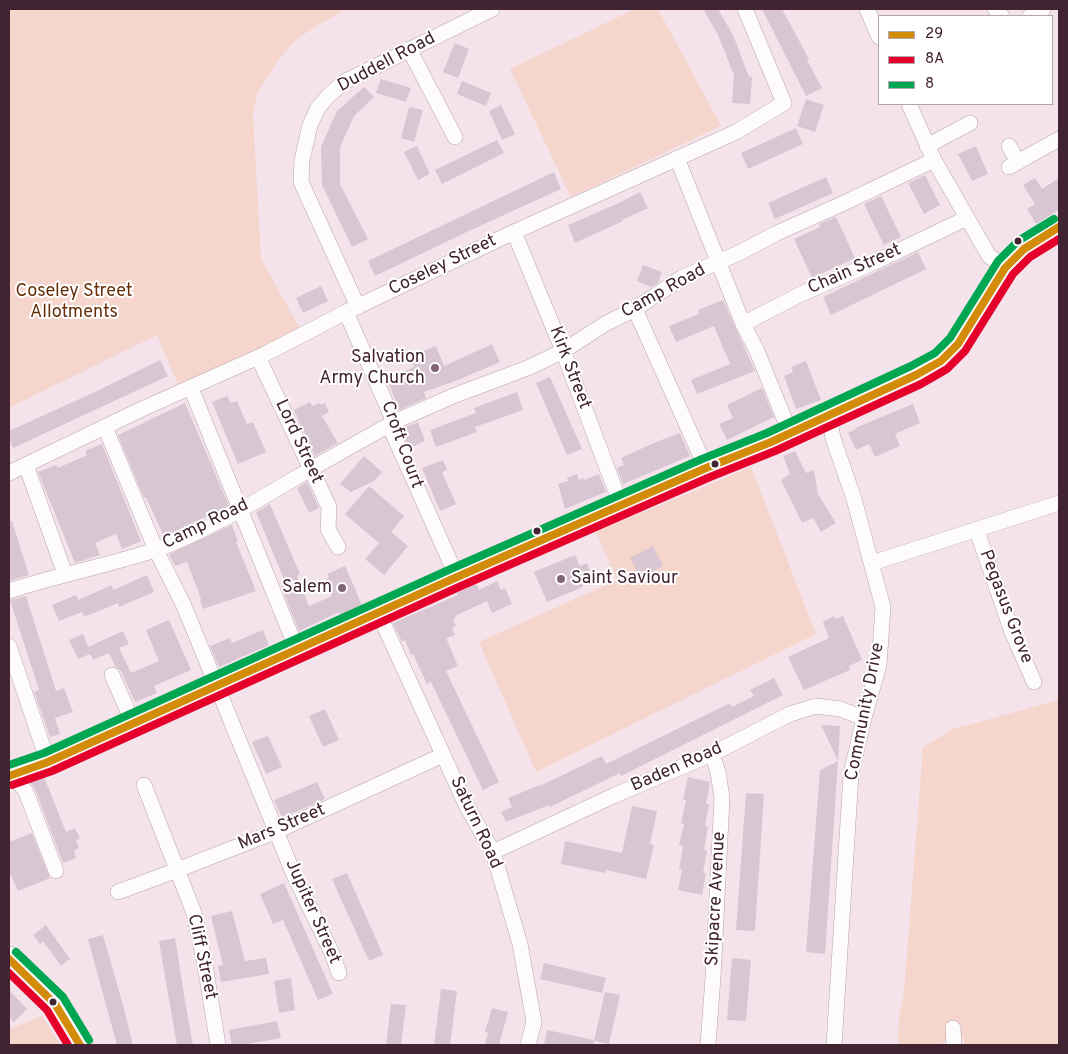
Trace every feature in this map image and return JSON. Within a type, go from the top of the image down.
[{"type":"main road","points":[[11,776],[48,762],[457,577],[829,416],[916,375],[941,361],[958,344],[1005,268],[1024,249],[1059,227]]},
{"type":"main road","points":[[12,961],[54,1004],[80,1045]]},
{"type":"street","name":"Duddell Road","points":[[352,310],[301,182],[305,141],[318,108],[344,82],[492,9]]},
{"type":"street","name":"Coseley Street","points":[[9,473],[258,357],[514,232],[736,132],[784,103],[745,9]]},
{"type":"street","points":[[867,9],[878,34]]},
{"type":"street","points":[[1032,15],[1043,9]]},
{"type":"street","points":[[409,49],[455,137]]},
{"type":"street","points":[[909,105],[934,160],[988,256],[1005,268]]},
{"type":"street","points":[[927,146],[970,123]]},
{"type":"street","points":[[1009,146],[1014,164],[1059,139]]},
{"type":"street","points":[[677,158],[743,324],[757,351],[790,433]]},
{"type":"street","name":"Camp Road","points":[[9,591],[40,580],[113,563],[156,550],[200,531],[312,470],[391,423],[453,396],[530,367],[563,351],[605,324],[635,309],[683,278],[934,160]]},
{"type":"street","name":"Chain Street","points":[[743,324],[801,294],[873,263],[967,218]]},
{"type":"street","name":"Kirk Street","points":[[514,232],[563,351],[622,505]]},
{"type":"street","points":[[635,309],[706,468]]},
{"type":"street","name":"Croft Court","points":[[352,310],[391,423],[457,577]]},
{"type":"street","name":"Lord Street","points":[[258,357],[329,507],[321,532],[338,548]]},
{"type":"street","points":[[192,388],[298,650]]},
{"type":"street","name":"Community Drive","points":[[829,416],[833,438],[854,499],[883,607],[879,665],[864,718],[852,774],[834,1045]]},
{"type":"street","name":"Jupiter Street","points":[[105,427],[156,550],[178,592],[294,874],[339,972]]},
{"type":"street","points":[[26,465],[66,574]]},
{"type":"street","points":[[872,563],[977,531],[1059,503]]},
{"type":"street","name":"Pegasus Grove","points":[[977,531],[1012,632],[1034,682]]},
{"type":"street","name":"Saturn Road","points":[[378,612],[466,805],[493,852],[520,944],[534,1022],[528,1045]]},
{"type":"street","points":[[9,646],[48,762]]},
{"type":"street","points":[[112,683],[133,723]]},
{"type":"street","name":"Baden Road","points":[[493,852],[613,796],[712,754],[790,714],[816,706],[840,709],[864,718]]},
{"type":"street","name":"Skipacre Avenue","points":[[708,1045],[722,798],[718,772],[712,754]]},
{"type":"street","name":"Mars Street","points":[[118,892],[277,831],[443,755]]},
{"type":"street","points":[[11,776],[26,792],[56,870]]},
{"type":"street","name":"Cliff Street","points":[[144,785],[195,918],[218,1045]]},
{"type":"street","points":[[953,1028],[954,1045]]},
{"type":"green space","name":"Coseley Street Allotments","points":[[9,9],[347,9],[297,39],[279,59],[257,93],[253,115],[261,259],[303,334],[181,392],[157,335],[9,408]]},
{"type":"green space","points":[[635,9],[658,9],[721,126],[571,197],[510,69]]},
{"type":"green space","points":[[751,467],[816,634],[536,772],[479,642],[617,580],[596,532]]},
{"type":"green space","points":[[1059,700],[1059,1045],[964,1045],[964,1038],[944,1041],[943,1045],[898,1045],[899,1015],[904,992],[923,747],[953,729]]},
{"type":"green space","points":[[42,1016],[60,1045],[9,1045],[9,1029]]},
{"type":"building","points":[[703,9],[718,9],[733,35],[749,77],[752,77],[750,104],[732,103],[734,75],[718,35]]},
{"type":"building","points":[[762,9],[782,9],[809,59],[807,60],[822,88],[806,96]]},
{"type":"building","points":[[455,43],[469,49],[458,78],[443,72]]},
{"type":"building","points":[[381,79],[411,88],[406,102],[376,93]]},
{"type":"building","points":[[462,81],[491,93],[486,106],[457,94]]},
{"type":"building","points":[[364,87],[374,97],[354,116],[340,147],[340,184],[368,239],[352,247],[322,185],[321,147],[337,111]]},
{"type":"building","points":[[806,99],[824,105],[815,132],[797,126]]},
{"type":"building","points":[[501,105],[515,134],[502,140],[489,111]]},
{"type":"building","points":[[409,107],[423,110],[414,142],[401,138]]},
{"type":"building","points":[[796,128],[803,144],[748,169],[741,153]]},
{"type":"building","points":[[497,140],[504,153],[442,184],[435,170]]},
{"type":"building","points":[[417,146],[430,174],[418,180],[404,152]]},
{"type":"building","points":[[976,146],[988,174],[972,181],[958,154]]},
{"type":"building","points":[[554,172],[561,189],[375,276],[368,261]]},
{"type":"building","points":[[925,175],[940,205],[924,214],[908,183]]},
{"type":"building","points":[[826,177],[833,193],[775,219],[768,203]]},
{"type":"building","points":[[1035,178],[1042,189],[1059,178],[1059,210],[1036,224],[1027,209],[1035,204],[1023,185]]},
{"type":"building","points":[[640,192],[648,208],[575,243],[568,225]]},
{"type":"building","points":[[881,196],[901,237],[884,245],[864,204]]},
{"type":"building","points":[[836,217],[855,258],[812,278],[794,239],[820,227],[819,224]]},
{"type":"building","points":[[918,252],[926,269],[831,315],[823,297]]},
{"type":"building","points":[[643,265],[662,272],[658,283],[651,287],[637,281]]},
{"type":"building","points":[[321,286],[328,301],[303,313],[296,298]]},
{"type":"building","points":[[723,300],[755,371],[697,394],[691,380],[730,364],[714,326],[676,342],[669,326],[699,314],[698,310]]},
{"type":"building","points":[[492,344],[500,362],[424,392],[426,398],[399,410],[389,384],[404,378],[402,372],[414,367],[410,356],[436,346],[444,366]]},
{"type":"building","points":[[160,360],[168,376],[13,448],[9,438],[9,431]]},
{"type":"building","points":[[806,361],[821,400],[796,409],[784,376],[793,372],[791,367]]},
{"type":"building","points":[[550,377],[582,449],[567,455],[536,383]]},
{"type":"building","points":[[762,388],[774,417],[727,440],[719,424],[733,418],[727,405]]},
{"type":"building","points":[[517,392],[523,410],[475,427],[477,432],[436,447],[430,430],[476,413],[474,408]]},
{"type":"building","points":[[227,396],[231,403],[237,401],[247,424],[253,422],[266,452],[238,464],[212,402]]},
{"type":"building","points":[[310,402],[312,406],[325,403],[329,412],[322,416],[338,443],[315,456],[294,410]]},
{"type":"building","points":[[185,403],[229,506],[164,537],[146,497],[144,498],[118,435]]},
{"type":"building","points":[[913,404],[920,423],[895,434],[900,446],[875,457],[869,444],[856,450],[848,433],[855,428]]},
{"type":"building","points":[[418,422],[425,441],[409,448],[401,429]]},
{"type":"building","points":[[680,433],[690,456],[623,484],[617,468],[624,465],[621,458]]},
{"type":"building","points":[[102,444],[141,541],[122,549],[116,534],[95,543],[100,555],[75,563],[38,472],[56,465],[58,468],[87,455],[85,451]]},
{"type":"building","points":[[795,451],[806,473],[814,470],[818,494],[836,523],[821,532],[813,518],[802,523],[781,480],[790,474],[783,456]]},
{"type":"building","points":[[364,456],[382,472],[374,481],[351,492],[340,484]]},
{"type":"building","points":[[443,460],[447,470],[442,472],[456,504],[440,511],[422,468]]},
{"type":"building","points":[[577,474],[579,480],[583,478],[584,480],[599,474],[606,492],[565,509],[558,484],[568,481],[567,478]]},
{"type":"building","points":[[307,482],[319,508],[309,513],[297,488]]},
{"type":"building","points":[[369,486],[404,516],[391,532],[408,546],[384,575],[365,559],[379,543],[345,514]]},
{"type":"building","points":[[270,504],[300,574],[297,576],[309,606],[332,596],[325,580],[329,578],[327,574],[345,566],[362,605],[340,615],[339,612],[299,631],[281,586],[286,584],[256,512]]},
{"type":"building","points":[[9,521],[12,521],[29,575],[9,581]]},
{"type":"building","points":[[232,525],[238,541],[236,542],[256,591],[203,609],[187,562],[175,566],[169,554]]},
{"type":"building","points":[[653,546],[663,566],[640,578],[630,558]]},
{"type":"building","name":"Saint Saviour","points":[[575,555],[580,566],[587,563],[592,576],[581,581],[583,587],[547,602],[534,572]]},
{"type":"building","points":[[147,575],[154,592],[119,607],[118,603],[84,617],[82,612],[59,621],[52,605],[76,595],[78,600],[112,585],[113,590]]},
{"type":"building","points":[[497,581],[501,590],[505,588],[512,604],[492,613],[487,601],[455,616],[456,618],[453,619],[456,626],[452,628],[455,635],[446,638],[458,666],[446,671],[499,782],[483,790],[431,682],[427,684],[413,654],[411,655],[405,640],[402,642],[393,623],[458,595],[457,593],[476,584],[479,590]]},
{"type":"building","points":[[26,596],[56,691],[64,688],[73,712],[55,718],[60,734],[50,737],[34,692],[39,690],[10,600]]},
{"type":"building","points":[[834,616],[835,619],[843,616],[862,660],[849,666],[850,670],[804,690],[788,657],[829,638],[823,622]]},
{"type":"building","points":[[169,620],[191,670],[154,686],[157,693],[135,702],[121,671],[115,666],[109,653],[93,660],[90,654],[78,659],[69,640],[83,634],[88,647],[123,631],[129,644],[119,648],[131,673],[159,661],[146,630]]},
{"type":"building","points":[[263,630],[269,645],[219,667],[210,646],[230,638],[232,643]]},
{"type":"building","points":[[774,678],[783,695],[621,776],[620,773],[550,807],[549,805],[506,822],[501,812],[512,807],[508,798],[540,786],[602,756],[606,764],[730,703],[732,707],[754,696],[750,690]]},
{"type":"building","points":[[325,709],[339,740],[323,747],[309,716]]},
{"type":"building","points":[[821,725],[840,726],[838,761]]},
{"type":"building","points":[[268,736],[282,767],[266,774],[252,742]]},
{"type":"building","points":[[838,761],[825,954],[806,952],[820,770]]},
{"type":"building","points":[[44,777],[66,832],[75,828],[80,839],[76,840],[79,848],[74,851],[76,858],[63,863],[35,789],[30,782]]},
{"type":"building","points":[[688,777],[710,782],[705,826],[708,827],[704,850],[707,851],[703,873],[706,873],[702,895],[678,890],[682,869],[679,869],[683,846],[679,845],[684,824],[681,823]]},
{"type":"building","points":[[317,782],[325,799],[282,818],[274,800]]},
{"type":"building","points":[[746,793],[764,794],[755,931],[736,930]]},
{"type":"building","points":[[632,806],[657,811],[650,844],[654,845],[646,879],[606,870],[605,873],[561,864],[565,841],[622,853]]},
{"type":"building","points":[[32,833],[50,878],[18,891],[9,871],[9,842]]},
{"type":"building","points":[[347,873],[383,955],[369,961],[332,879]]},
{"type":"building","points":[[284,883],[333,994],[318,1000],[283,920],[273,924],[260,894]]},
{"type":"building","points":[[232,911],[245,961],[266,958],[269,974],[221,982],[218,966],[223,965],[211,916]]},
{"type":"building","points":[[46,925],[70,959],[61,966],[43,941],[40,944],[33,935]]},
{"type":"building","points":[[103,935],[133,1045],[117,1045],[88,939]]},
{"type":"building","points":[[175,938],[193,1045],[177,1045],[159,941]]},
{"type":"building","points":[[732,958],[751,960],[746,1021],[727,1020]]},
{"type":"building","points":[[544,963],[606,978],[602,993],[540,979]]},
{"type":"building","points":[[291,978],[295,1010],[279,1013],[274,981]]},
{"type":"building","points":[[441,989],[457,991],[450,1045],[434,1045]]},
{"type":"building","points":[[9,990],[27,1009],[14,1022],[9,1017]]},
{"type":"building","points":[[605,992],[620,995],[609,1044],[594,1041]]},
{"type":"building","points":[[391,1004],[406,1005],[401,1045],[386,1045]]},
{"type":"building","points":[[492,1008],[508,1012],[499,1045],[485,1045],[488,1033],[485,1032]]},
{"type":"building","points":[[277,1021],[281,1038],[232,1045],[229,1030]]},
{"type":"building","points":[[547,1030],[594,1040],[594,1045],[544,1045]]},
{"type":"transit line","name":"8","points":[[9,765],[44,753],[453,568],[702,459],[767,433],[911,366],[935,353],[950,338],[998,261],[1018,241],[1054,219]]},
{"type":"transit line","name":"29","points":[[9,776],[48,762],[457,577],[706,468],[771,442],[916,375],[941,361],[958,344],[1005,268],[1024,249],[1059,227]]},
{"type":"transit line","name":"8A","points":[[12,785],[52,771],[461,586],[710,477],[775,451],[921,384],[947,369],[965,351],[1013,274],[1030,257],[1059,239]]},
{"type":"transit line","name":"8","points":[[16,952],[63,997],[89,1040]]},
{"type":"transit line","name":"29","points":[[9,959],[55,1004],[80,1045]]},
{"type":"transit line","name":"8A","points":[[9,973],[47,1010],[68,1045]]},
{"type":"place","name":"Salvation Army Church","points":[[435,368]]},
{"type":"place","name":"Saint Saviour","points":[[561,579]]},
{"type":"place","name":"Salem","points":[[342,588]]}]
